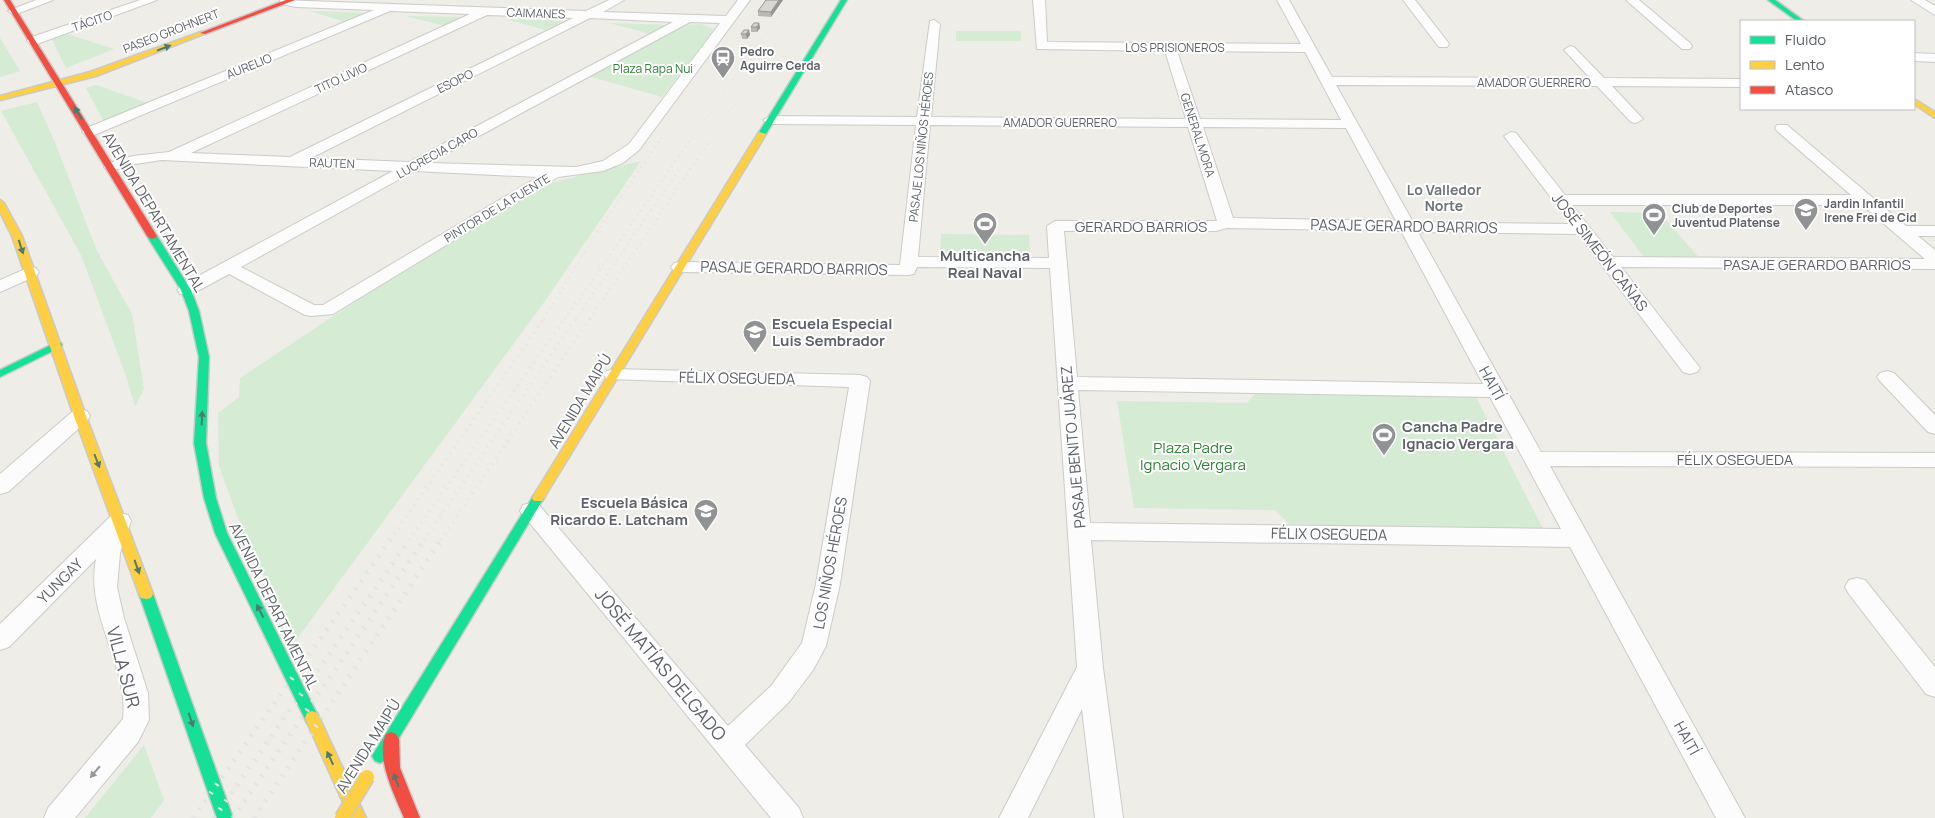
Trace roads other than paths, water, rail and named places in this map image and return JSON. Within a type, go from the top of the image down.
[{"type":"main road","name":"AVENIDA DEPARTAMENTAL","points":[[7,0],[186,290],[200,331],[204,357],[200,443],[210,498],[221,533],[286,663],[358,818]]},
{"type":"main road","name":"PASEO GROHNERT","points":[[57,80],[264,0]]},
{"type":"main road","name":"AVENIDA MAIPÚ","points":[[342,818],[844,0]]},
{"type":"main road","points":[[1772,0],[1800,20]]},
{"type":"main road","name":"PASEO GROHNERT","points":[[57,80],[118,66],[288,1]]},
{"type":"main road","points":[[0,94],[57,80]]},
{"type":"main road","points":[[0,98],[57,80]]},
{"type":"main road","points":[[1915,102],[1935,116]]},
{"type":"main road","points":[[2,213],[18,236],[80,416],[120,521],[225,818]]},
{"type":"main road","points":[[0,374],[57,345]]},
{"type":"main road","points":[[391,739],[392,768],[412,818]]},
{"type":"street","points":[[14,11],[47,0]]},
{"type":"street","name":"TÁCITO","points":[[33,41],[151,0]]},
{"type":"street","name":"AURELIO","points":[[89,132],[410,0]]},
{"type":"street","name":"TITO LIVIO","points":[[172,156],[511,0]]},
{"type":"street","name":"ESOPO","points":[[292,161],[618,0]]},
{"type":"street","name":"PINTOR DE LA FUENTE","points":[[229,267],[312,311],[327,310],[555,173],[577,172],[597,168],[615,161],[629,152],[744,0]]},
{"type":"street","name":"LOS PRISIONEROS","points":[[1039,0],[1041,46],[1309,48]]},
{"type":"street","name":"HAITÍ","points":[[1283,0],[1731,818]]},
{"type":"street","points":[[1409,0],[1443,44]]},
{"type":"street","points":[[1632,0],[1686,46]]},
{"type":"street","points":[[1917,0],[1935,11]]},
{"type":"street","name":"CAIMANES","points":[[288,1],[391,8],[729,20]]},
{"type":"street","name":"LUCRECIA CARO","points":[[186,290],[689,18]]},
{"type":"street","name":"PASAJE LOS NIÑOS HÉROES","points":[[909,266],[934,24]]},
{"type":"street","name":"GENERAL MORA","points":[[1170,47],[1226,223]]},
{"type":"street","points":[[1570,50],[1636,119]]},
{"type":"street","points":[[1915,57],[1935,58]]},
{"type":"street","name":"AMADOR GUERRERO","points":[[1327,81],[1740,82]]},
{"type":"street","name":"AMADOR GUERRERO","points":[[770,120],[1351,124]]},
{"type":"street","points":[[1782,128],[1935,259]]},
{"type":"street","name":"JOSÉ SIMEÓN CAÑAS","points":[[1511,136],[1690,368]]},
{"type":"street","name":"RAUTEN","points":[[111,167],[142,158],[172,156],[555,173]]},
{"type":"street","points":[[1560,200],[1866,200]]},
{"type":"street","name":"PASAJE GERARDO BARRIOS","points":[[1226,223],[1583,229]]},
{"type":"street","name":"GERARDO BARRIOS","points":[[1055,226],[1216,226],[1226,223]]},
{"type":"street","name":"PASAJE BENITO JUÁREZ","points":[[1055,226],[1090,668],[1109,818]]},
{"type":"street","points":[[1902,231],[1935,231]]},
{"type":"street","name":"PASAJE GERARDO BARRIOS","points":[[1609,262],[1935,264]]},
{"type":"street","name":"PASAJE GERARDO BARRIOS","points":[[680,266],[909,266],[1058,263]]},
{"type":"street","points":[[0,287],[30,272]]},
{"type":"street","name":"FÉLIX OSEGUEDA","points":[[614,375],[860,381]]},
{"type":"street","points":[[1887,377],[1935,427]]},
{"type":"street","name":"LOS NIÑOS HÉROES","points":[[728,744],[780,694],[814,646],[828,584],[860,381]]},
{"type":"street","points":[[1068,383],[1497,391]]},
{"type":"street","points":[[0,486],[80,416]]},
{"type":"street","name":"FÉLIX OSEGUEDA","points":[[1534,460],[1935,460]]},
{"type":"street","name":"JOSÉ MATÍAS DELGADO","points":[[531,511],[789,818]]},
{"type":"street","name":"YUNGAY","points":[[0,640],[120,521]]},
{"type":"street","name":"VILLA SUR","points":[[58,818],[127,735],[137,718],[135,693],[109,611],[105,588],[106,565],[111,543],[120,521]]},
{"type":"street","name":"FÉLIX OSEGUEDA","points":[[1080,531],[1577,538]]},
{"type":"street","points":[[1857,587],[1935,686]]},
{"type":"street","points":[[1013,818],[1090,668]]},
{"type":"railway","points":[[659,142],[766,0]]},
{"type":"railway","points":[[689,142],[789,0]]},
{"type":"railway","points":[[710,142],[805,0]]},
{"type":"railway","points":[[544,319],[605,220],[660,140]]},
{"type":"railway","points":[[565,319],[690,140]]},
{"type":"railway","points":[[590,319],[710,140]]},
{"type":"railway","points":[[576,319],[680,168]]},
{"type":"railway","points":[[390,540],[545,317]]},
{"type":"railway","points":[[409,540],[566,317]]},
{"type":"railway","points":[[424,540],[577,317]]},
{"type":"railway","points":[[441,540],[591,317]]},
{"type":"railway","points":[[193,818],[391,539]]},
{"type":"railway","points":[[214,818],[410,539]]},
{"type":"railway","points":[[233,818],[425,539]]},
{"type":"railway","points":[[254,818],[442,539]]},
{"type":"place","name":"Pedro Aguirre Cerda","points":[[723,79]]},
{"type":"place","name":"Jardin Infantil Irene Frei de Cid","points":[[1806,231]]},
{"type":"place","name":"Club de Deportes Juventud Platense","points":[[1654,236]]},
{"type":"place","name":"Multicancha Real Naval","points":[[985,245]]},
{"type":"place","name":"Escuela Especial Luis Sembrador","points":[[755,353]]},
{"type":"place","name":"Cancha Padre Ignacio Vergara","points":[[1384,456]]},
{"type":"place","name":"Escuela Básica Ricardo E. Latcham","points":[[706,532]]},
{"type":"district","name":"Lo Valledor Norte","points":[[1444,197]]},
{"type":"park label","name":"Plaza Rapa Nui","points":[[653,68]]},
{"type":"park label","name":"Plaza Padre Ignacio Vergara","points":[[1193,456]]}]
